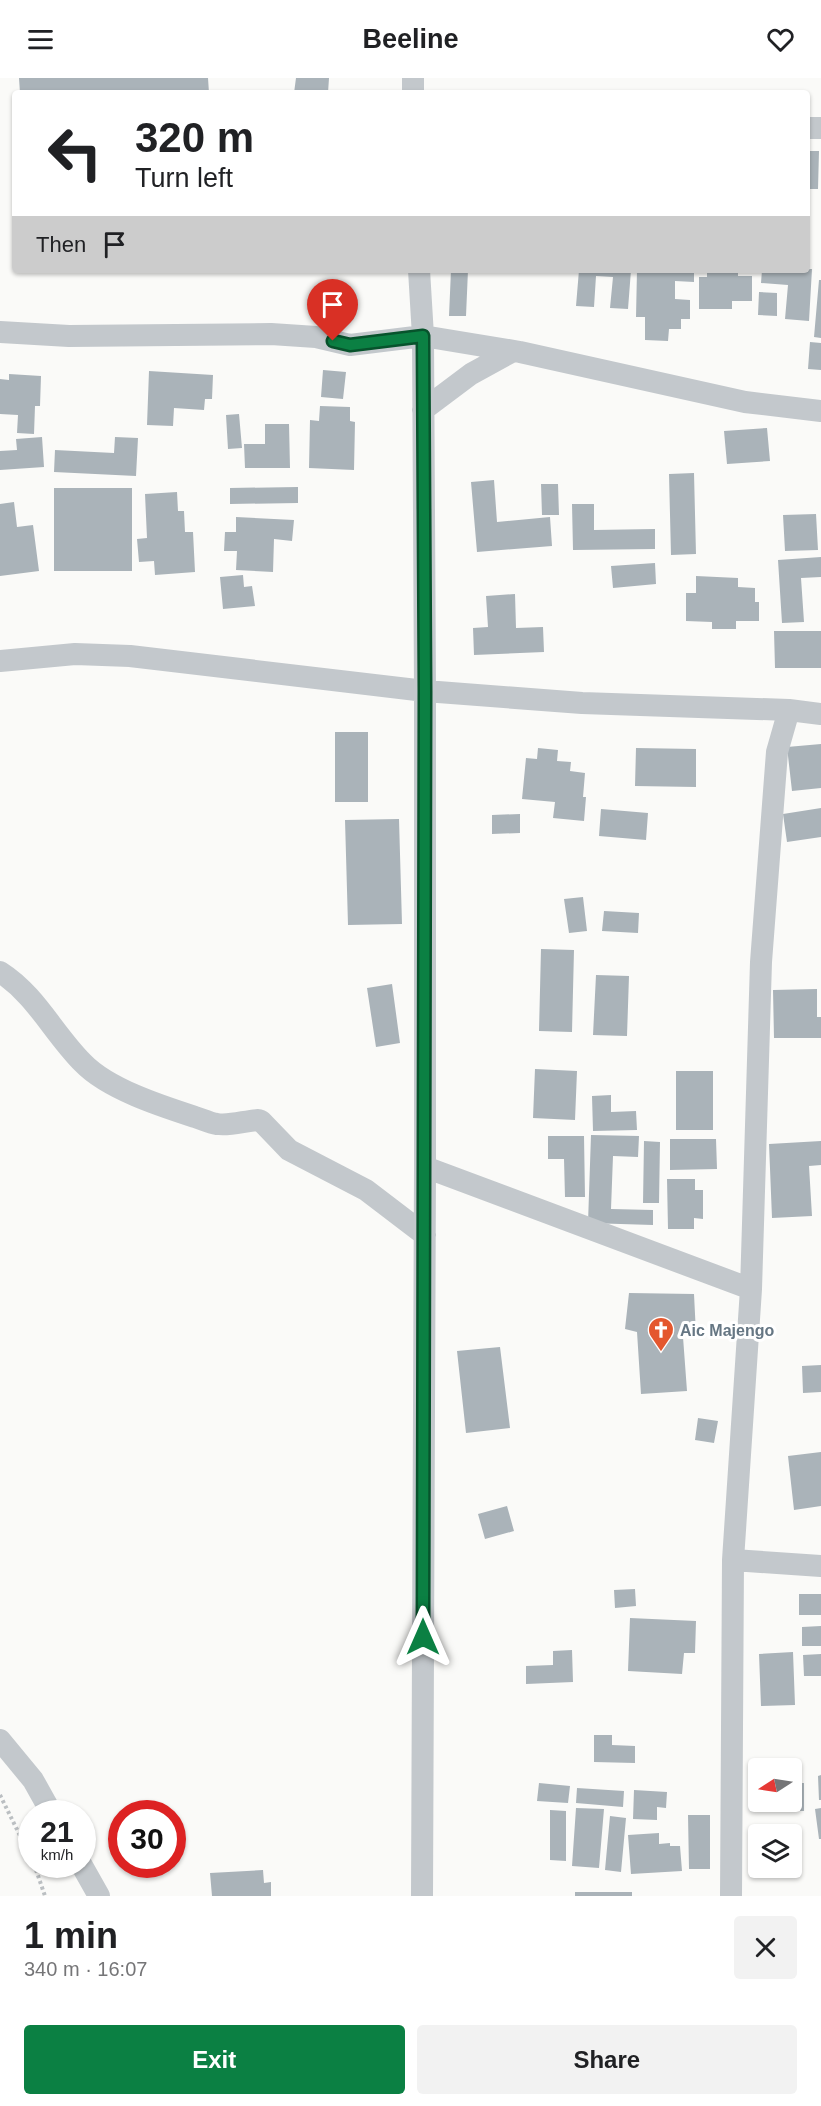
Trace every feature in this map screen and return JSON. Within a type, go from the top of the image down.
[{"type":"street","points":[[419,273],[423,336],[425,691],[422,1896]]},
{"type":"street","points":[[0,332],[69,336],[271,334],[316,337],[350,345],[423,336],[513,351],[745,402],[821,411]]},
{"type":"street","points":[[423,410],[471,374],[513,351]]},
{"type":"street","points":[[0,661],[75,654],[130,656],[425,691],[582,704],[789,710],[821,714]]},
{"type":"street","points":[[731,1896],[733,1560],[751,1289],[761,962],[777,752],[789,710]]},
{"type":"street","points":[[0,972],[16,982],[30,997],[85,1065],[106,1080],[157,1105],[217,1124],[261,1121],[289,1150],[366,1190],[425,1235]]},
{"type":"street","points":[[425,1167],[751,1289]]},
{"type":"street","points":[[733,1560],[821,1566]]},
{"type":"street","points":[[0,1740],[33,1780],[44,1800]]},
{"type":"street","points":[[89,1878],[99,1896]]},
{"type":"path","points":[[0,1795],[18,1832]]},
{"type":"path","points":[[39,1878],[45,1896]]},
{"type":"building","points":[[19,78],[208,78],[209,90],[20,90]]},
{"type":"building","points":[[296,78],[329,78],[328,90],[294,90]]},
{"type":"building","points":[[810,151],[819,151],[818,189],[810,189]]},
{"type":"building","points":[[812,269],[809,321],[785,319],[788,285],[761,283],[762,273],[810,273]]},
{"type":"building","points":[[451,273],[468,273],[466,316],[449,316]]},
{"type":"building","points":[[579,273],[631,273],[628,309],[610,308],[613,277],[596,276],[594,307],[576,306]]},
{"type":"building","points":[[637,273],[694,273],[694,282],[675,281],[675,299],[690,300],[690,319],[681,319],[681,329],[669,329],[668,341],[645,340],[645,317],[636,317]]},
{"type":"building","points":[[707,273],[738,273],[738,276],[752,276],[752,301],[732,301],[732,309],[699,309],[699,277],[707,277]]},
{"type":"building","points":[[819,280],[821,280],[821,338],[814,337]]},
{"type":"building","points":[[759,292],[777,293],[777,316],[758,315]]},
{"type":"building","points":[[810,342],[821,343],[821,370],[808,369]]},
{"type":"building","points":[[323,370],[346,372],[343,399],[321,397]]},
{"type":"building","points":[[149,371],[213,375],[212,399],[205,399],[204,410],[174,408],[173,426],[147,425]]},
{"type":"building","points":[[9,374],[41,376],[40,406],[35,406],[34,434],[17,433],[18,415],[0,414],[0,379],[9,380]]},
{"type":"building","points":[[320,406],[350,407],[350,421],[355,422],[354,470],[309,468],[310,420],[319,421]]},
{"type":"building","points":[[239,414],[242,448],[228,449],[226,415]]},
{"type":"building","points":[[265,424],[289,424],[290,468],[245,468],[244,444],[265,444]]},
{"type":"building","points":[[767,428],[770,461],[727,464],[724,431]]},
{"type":"building","points":[[42,437],[44,467],[0,470],[0,451],[17,450],[16,439]]},
{"type":"building","points":[[115,437],[138,438],[136,476],[54,472],[55,450],[114,453]]},
{"type":"building","points":[[694,473],[696,554],[671,555],[669,474]]},
{"type":"building","points":[[494,480],[497,522],[550,517],[552,546],[477,552],[471,482]]},
{"type":"building","points":[[541,484],[558,484],[559,515],[542,515]]},
{"type":"building","points":[[298,487],[298,503],[230,504],[230,488]]},
{"type":"building","points":[[54,488],[132,488],[132,571],[54,571]]},
{"type":"building","points":[[177,492],[178,511],[184,511],[185,532],[193,532],[195,572],[155,575],[154,561],[139,562],[137,539],[147,538],[145,494]]},
{"type":"building","points":[[14,502],[17,527],[33,525],[39,571],[0,576],[0,504]]},
{"type":"building","points":[[572,504],[594,504],[594,530],[655,529],[655,549],[573,550]]},
{"type":"building","points":[[816,514],[818,550],[785,551],[783,515]]},
{"type":"building","points":[[236,517],[294,520],[292,541],[274,539],[273,572],[236,570],[237,551],[224,551],[225,532],[236,532]]},
{"type":"building","points":[[821,557],[821,577],[801,578],[804,622],[782,623],[778,560]]},
{"type":"building","points":[[655,563],[656,584],[613,588],[611,566]]},
{"type":"building","points":[[243,575],[244,587],[252,586],[255,606],[223,609],[220,577]]},
{"type":"building","points":[[696,576],[738,578],[738,587],[755,588],[755,602],[759,602],[759,621],[736,621],[736,629],[712,629],[712,622],[686,621],[686,593],[696,593]]},
{"type":"building","points":[[515,594],[516,628],[543,627],[544,652],[474,655],[473,628],[488,627],[486,596]]},
{"type":"building","points":[[774,631],[821,631],[821,668],[775,668]]},
{"type":"building","points":[[335,732],[368,732],[368,802],[335,802]]},
{"type":"building","points":[[821,744],[821,788],[792,791],[787,747]]},
{"type":"building","points":[[538,748],[558,750],[557,761],[571,762],[570,771],[585,773],[584,821],[553,818],[555,802],[522,799],[526,758],[537,759]]},
{"type":"building","points":[[636,748],[696,749],[696,787],[635,786]]},
{"type":"building","points":[[821,808],[821,837],[787,842],[783,814]]},
{"type":"building","points":[[601,809],[648,813],[646,840],[599,836]]},
{"type":"building","points":[[520,814],[520,833],[492,834],[492,815]]},
{"type":"building","points":[[399,819],[402,924],[348,925],[345,820]]},
{"type":"building","points":[[583,897],[587,931],[569,933],[564,899]]},
{"type":"building","points":[[604,911],[639,913],[638,933],[602,931]]},
{"type":"building","points":[[541,949],[574,950],[572,1032],[539,1031]]},
{"type":"building","points":[[596,975],[629,976],[627,1036],[593,1035]]},
{"type":"building","points":[[392,984],[400,1043],[376,1047],[367,988]]},
{"type":"building","points":[[817,989],[817,1017],[821,1017],[821,1038],[774,1038],[773,990]]},
{"type":"building","points":[[535,1069],[577,1071],[575,1120],[533,1118]]},
{"type":"building","points":[[676,1071],[713,1071],[713,1130],[676,1130]]},
{"type":"building","points":[[611,1095],[611,1112],[636,1111],[637,1130],[593,1131],[592,1096]]},
{"type":"building","points":[[591,1135],[639,1136],[638,1157],[613,1156],[611,1209],[653,1210],[653,1225],[588,1223]]},
{"type":"building","points":[[548,1136],[584,1136],[585,1197],[565,1197],[564,1159],[548,1159]]},
{"type":"building","points":[[670,1139],[716,1139],[717,1169],[670,1170]]},
{"type":"building","points":[[644,1141],[660,1142],[659,1203],[643,1203]]},
{"type":"building","points":[[821,1141],[821,1165],[809,1166],[812,1216],[772,1218],[769,1144]]},
{"type":"building","points":[[667,1179],[695,1179],[695,1190],[703,1190],[703,1219],[694,1218],[694,1229],[668,1229]]},
{"type":"building","points":[[629,1293],[694,1294],[696,1334],[683,1337],[687,1391],[641,1394],[637,1332],[625,1329]]},
{"type":"building","points":[[500,1347],[510,1428],[466,1433],[457,1351]]},
{"type":"building","points":[[821,1365],[821,1392],[803,1393],[802,1366]]},
{"type":"building","points":[[698,1418],[718,1421],[714,1443],[695,1440]]},
{"type":"building","points":[[821,1452],[821,1506],[794,1510],[788,1456]]},
{"type":"building","points":[[507,1506],[514,1531],[485,1539],[478,1514]]},
{"type":"building","points":[[635,1589],[636,1606],[615,1608],[614,1590]]},
{"type":"building","points":[[799,1594],[821,1594],[821,1615],[799,1615]]},
{"type":"building","points":[[630,1618],[696,1621],[695,1653],[684,1653],[682,1674],[628,1671]]},
{"type":"building","points":[[821,1626],[821,1646],[802,1646],[802,1627]]},
{"type":"building","points":[[572,1650],[573,1682],[526,1684],[526,1666],[553,1665],[553,1651]]},
{"type":"building","points":[[793,1652],[795,1705],[761,1706],[759,1654]]},
{"type":"building","points":[[821,1654],[821,1676],[804,1676],[803,1655]]},
{"type":"building","points":[[594,1735],[612,1735],[612,1745],[635,1746],[635,1763],[594,1762]]},
{"type":"building","points":[[821,1775],[821,1800],[819,1800],[818,1776]]},
{"type":"building","points":[[539,1783],[570,1786],[568,1803],[537,1801]]},
{"type":"building","points":[[802,1783],[804,1783],[804,1811],[802,1811]]},
{"type":"building","points":[[577,1788],[624,1791],[623,1807],[576,1803]]},
{"type":"building","points":[[634,1790],[667,1792],[666,1808],[657,1807],[657,1820],[633,1819]]},
{"type":"building","points":[[576,1808],[604,1809],[599,1868],[572,1866]]},
{"type":"building","points":[[821,1808],[821,1839],[819,1839],[815,1809]]},
{"type":"building","points":[[550,1810],[566,1811],[566,1861],[550,1860]]},
{"type":"building","points":[[688,1815],[710,1815],[710,1869],[689,1869]]},
{"type":"building","points":[[610,1816],[626,1818],[621,1872],[605,1870]]},
{"type":"building","points":[[659,1833],[659,1844],[670,1843],[670,1846],[680,1846],[682,1871],[631,1874],[628,1835]]},
{"type":"building","points":[[263,1870],[264,1883],[271,1882],[271,1896],[212,1896],[210,1873]]},
{"type":"building","points":[[575,1892],[632,1892],[632,1896],[575,1896]]},
{"type":"place","name":"Aic Majengo","points":[[661,1353]]},
{"type":"route","points":[[333,341],[350,345],[423,336],[425,1167],[423,1637]]}]
